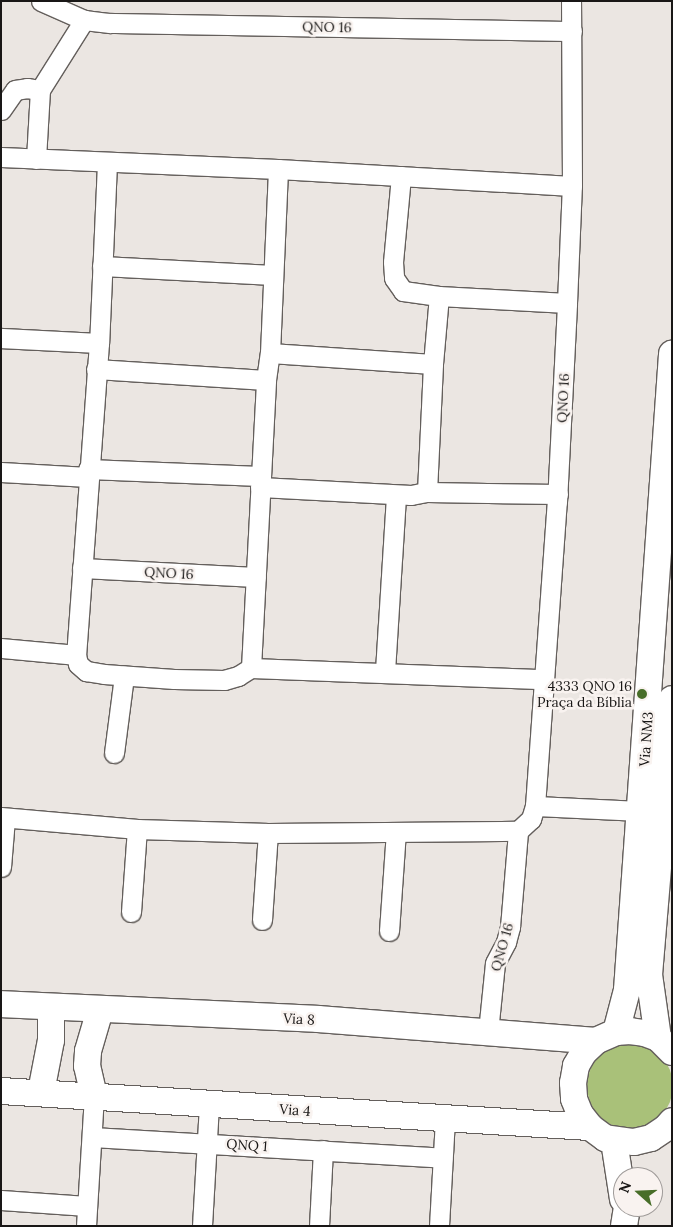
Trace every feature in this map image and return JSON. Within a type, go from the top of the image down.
[{"type":"main road","name":"Via NM3","points":[[606,1037],[627,990],[672,354]]},
{"type":"main road","name":"Via NM3","points":[[665,1045],[661,1004],[649,975],[672,699]]},
{"type":"main road","name":"Via 8","points":[[1,1004],[606,1037],[630,1030],[644,1033],[665,1045]]},
{"type":"main road","points":[[41,1092],[51,1040],[50,1007]]},
{"type":"main road","points":[[94,1096],[88,1058],[91,1036],[100,1010]]},
{"type":"main road","points":[[606,1037],[584,1052],[576,1066],[573,1082],[574,1099],[580,1114],[590,1127],[624,1142],[651,1138],[666,1128],[672,1121]]},
{"type":"main road","name":"Via 4","points":[[1,1091],[590,1127]]},
{"type":"main road","points":[[624,1142],[628,1167]]},
{"type":"main road","points":[[624,1142],[624,1167]]},
{"type":"street","name":"QNO 16","points":[[41,1],[84,20],[141,24],[572,31]]},
{"type":"street","name":"QNO 16","points":[[488,1032],[495,963],[506,942],[510,928],[518,831],[530,819],[535,806],[558,494],[567,303],[572,186],[571,1]]},
{"type":"street","points":[[36,159],[40,90],[84,20]]},
{"type":"street","points":[[1,110],[15,90],[27,88],[40,90]]},
{"type":"street","points":[[1,157],[278,169],[572,186]]},
{"type":"street","points":[[106,163],[99,342],[76,655],[78,664],[86,671],[124,676],[224,680],[238,676],[251,668],[385,671],[544,679]]},
{"type":"street","points":[[251,668],[266,380],[270,353],[278,169]]},
{"type":"street","points":[[401,176],[394,278],[403,291],[439,296],[567,303]]},
{"type":"street","points":[[102,266],[274,275]]},
{"type":"street","points":[[427,492],[433,364],[439,296]]},
{"type":"street","points":[[1,338],[99,342]]},
{"type":"street","points":[[270,353],[433,364]]},
{"type":"street","points":[[96,369],[266,380]]},
{"type":"street","points":[[1,472],[88,473],[260,482],[396,495],[427,492],[558,494]]},
{"type":"street","points":[[385,671],[396,495]]},
{"type":"street","name":"QNO 16","points":[[82,568],[256,577]]},
{"type":"street","points":[[1,648],[76,655]]},
{"type":"street","points":[[114,753],[124,676]]},
{"type":"street","points":[[535,806],[641,811]]},
{"type":"street","points":[[1,867],[3,818],[137,829],[268,833],[518,831]]},
{"type":"street","points":[[132,912],[137,829]]},
{"type":"street","points":[[389,931],[396,832]]},
{"type":"street","points":[[262,920],[268,833]]},
{"type":"street","points":[[86,1226],[93,1138],[94,1096]]},
{"type":"street","points":[[202,1226],[209,1104]]},
{"type":"street","points":[[439,1226],[445,1119]]},
{"type":"street","name":"QNQ 1","points":[[93,1138],[207,1143],[442,1158]]},
{"type":"street","points":[[319,1226],[323,1150]]},
{"type":"street","points":[[1,1200],[87,1206]]},
{"type":"green space","points":[[630,1043],[646,1046],[654,1050],[666,1062],[670,1070],[673,1086],[670,1102],[666,1110],[654,1122],[646,1126],[630,1129],[614,1126],[606,1122],[594,1110],[590,1102],[587,1086],[590,1070],[594,1062],[606,1050],[614,1046]]},
{"type":"place","name":"4333 QNO 16 Praça da Bíblia","points":[[642,694]]}]
